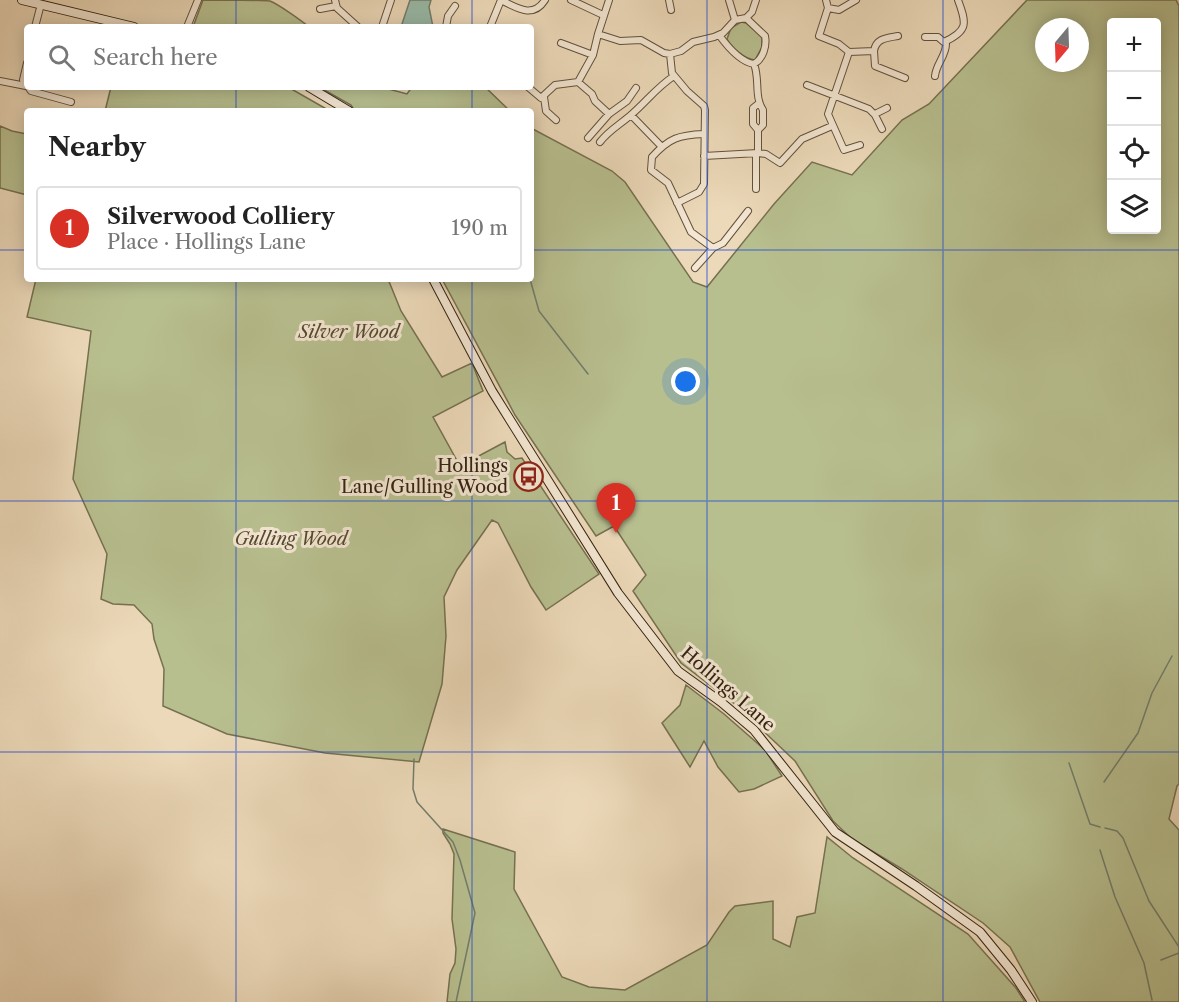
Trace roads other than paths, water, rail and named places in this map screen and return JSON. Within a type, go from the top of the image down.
[{"type":"street","points":[[22,0],[122,24]]},
{"type":"street","points":[[188,24],[198,0]]},
{"type":"street","points":[[383,24],[391,0]]},
{"type":"street","points":[[491,24],[501,0],[527,11],[537,9],[545,0]]},
{"type":"street","points":[[571,0],[603,15]]},
{"type":"street","points":[[578,82],[593,55],[609,0]]},
{"type":"street","points":[[669,0],[671,10]]},
{"type":"street","points":[[729,0],[735,20]]},
{"type":"street","points":[[598,34],[620,41],[641,40],[670,54],[681,51],[693,42],[719,35],[735,20],[746,18],[752,12],[756,0]]},
{"type":"street","points":[[826,0],[828,8],[819,36],[839,44],[849,52],[874,51]]},
{"type":"street","points":[[828,8],[843,8],[856,0]]},
{"type":"street","points":[[945,42],[960,34],[963,29],[962,12],[958,0]]},
{"type":"street","points":[[320,9],[335,3],[355,24]]},
{"type":"street","points":[[36,24],[41,4]]},
{"type":"street","points":[[447,24],[448,16],[455,6]]},
{"type":"street","points":[[719,35],[732,51],[747,62],[754,64],[759,61],[766,41],[762,32],[746,18]]},
{"type":"street","points":[[898,36],[880,40],[875,45],[875,66],[905,78]]},
{"type":"street","points":[[925,37],[938,37],[945,42],[946,48],[935,76]]},
{"type":"street","points":[[561,43],[593,55]]},
{"type":"street","points":[[849,52],[828,114],[844,150],[860,145]]},
{"type":"street","points":[[670,54],[671,71],[674,76],[704,106],[704,184],[702,188],[676,203]]},
{"type":"street","points":[[754,64],[757,73],[758,104],[763,110],[763,125],[758,129],[756,189]]},
{"type":"street","points":[[600,142],[631,115],[656,88],[674,76]]},
{"type":"street","points":[[0,81],[24,86]]},
{"type":"street","points":[[531,90],[538,97],[544,97],[555,85],[578,82],[609,114]]},
{"type":"street","points":[[807,85],[869,109],[875,114],[882,129]]},
{"type":"street","points":[[588,138],[609,114],[627,101],[636,88]]},
{"type":"street","points":[[31,90],[36,94],[70,102]]},
{"type":"street","points":[[314,90],[344,108]]},
{"type":"street","points":[[544,97],[546,111],[556,120]]},
{"type":"street","points":[[758,104],[753,110],[753,126],[758,129]]},
{"type":"street","points":[[875,114],[887,108]]},
{"type":"street","points":[[631,115],[662,147]]},
{"type":"street","points":[[704,156],[757,153],[766,154],[778,163],[782,163],[802,139],[832,126]]},
{"type":"street","points":[[704,134],[684,135],[662,147],[651,159],[651,170],[668,183],[691,232],[713,248]]},
{"type":"street","points":[[695,268],[713,248],[723,243],[748,211]]},
{"type":"street","name":"Hollings Lane","points":[[435,282],[492,391],[618,593],[678,671],[721,702],[754,730],[790,772],[835,832],[916,885],[980,932],[1011,970],[1032,1002]]},
{"type":"waterway","points":[[531,282],[539,311],[588,374]]},
{"type":"waterway","points":[[1104,782],[1138,733],[1152,693],[1172,656]]},
{"type":"waterway","points":[[414,759],[413,789],[417,802],[453,842],[475,913],[456,1002]]},
{"type":"waterway","points":[[1069,763],[1090,824],[1100,827]]},
{"type":"waterway","points":[[1105,828],[1117,831],[1123,838],[1149,901],[1179,947]]},
{"type":"waterway","points":[[1100,850],[1115,897],[1144,963],[1152,1000]]},
{"type":"waterway","points":[[1161,960],[1179,953]]},
{"type":"place","name":"Hollings Lane/Gulling Wood","points":[[529,476]]},
{"type":"place","name":"Silverwood Colliery","points":[[616,533]]},
{"type":"park label","name":"Silver Wood","points":[[349,332]]},
{"type":"park label","name":"Gulling Wood","points":[[291,539]]}]
